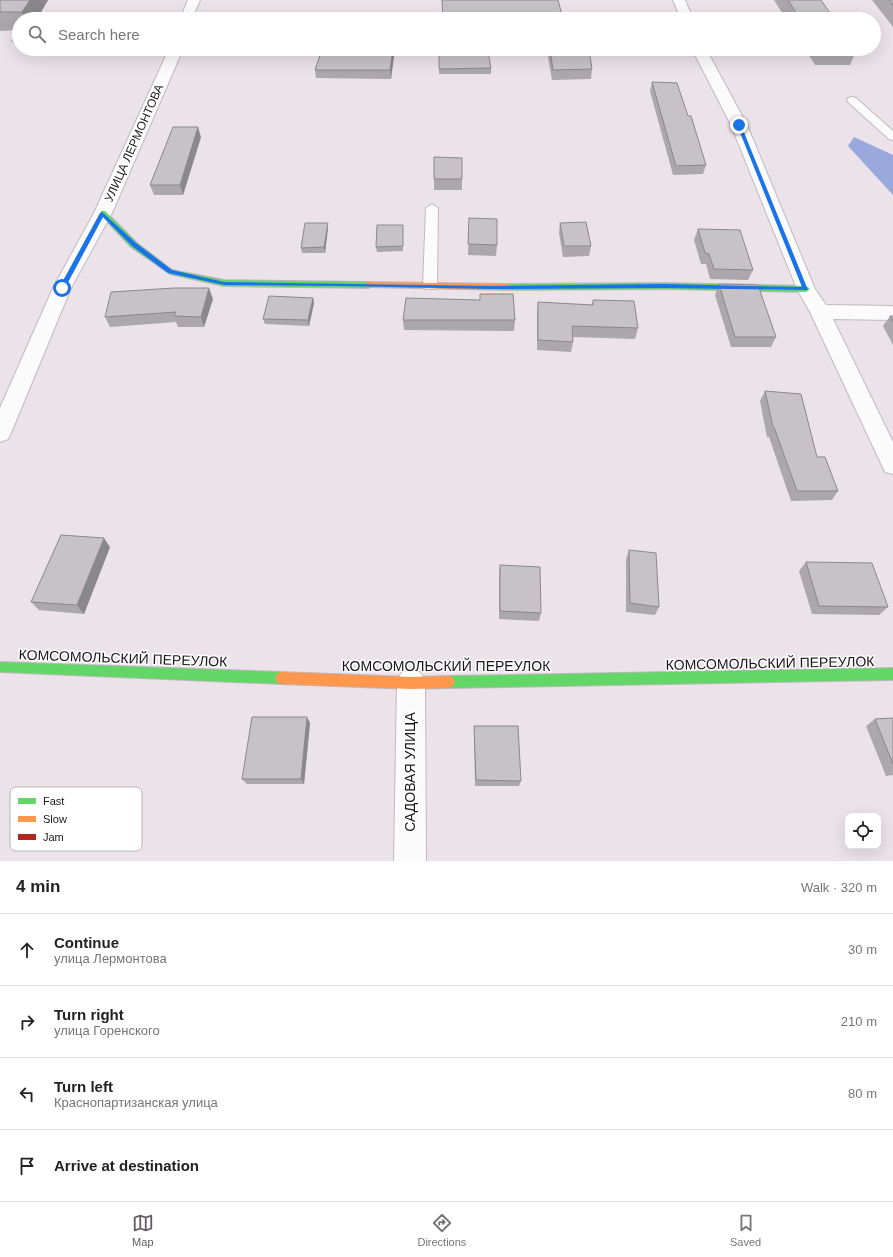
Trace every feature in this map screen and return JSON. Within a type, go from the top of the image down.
[{"type":"street","points":[[189,12],[194,0]]},
{"type":"street","points":[[680,0],[684,12]]},
{"type":"street","name":"УЛИЦА ЛЕРМОНТОВА","points":[[0,433],[62,288],[102,213],[173,56]]},
{"type":"street","points":[[703,56],[739,125],[806,289],[820,312],[893,465]]},
{"type":"street","points":[[102,213],[134,245],[170,272],[224,283],[492,287],[664,286],[806,289]]},
{"type":"street","points":[[820,312],[893,313]]},
{"type":"street","name":"КОМСОМОЛЬСКИЙ ПЕРЕУЛОК","points":[[0,668],[410,683],[893,674]]},
{"type":"street","name":"САДОВАЯ УЛИЦА","points":[[410,683],[410,861]]},
{"type":"lane","points":[[852,100],[893,138]]},
{"type":"lane","points":[[430,286],[432,208]]},
{"type":"water","points":[[854,137],[893,155],[893,195],[848,146]]},
{"type":"building","points":[[0,0],[30,0],[22,12],[0,12]]},
{"type":"building","points":[[442,0],[558,0],[561,12],[443,12]]},
{"type":"building","points":[[788,0],[821,0],[829,12],[796,12]]},
{"type":"building","points":[[320,56],[392,56],[390,70],[315,70]]},
{"type":"building","points":[[439,56],[489,56],[491,68],[439,69]]},
{"type":"building","points":[[551,56],[590,56],[592,69],[553,70]]},
{"type":"building","points":[[652,82],[677,83],[688,116],[691,116],[706,165],[676,166]]},
{"type":"building","points":[[173,127],[198,127],[180,185],[150,185]]},
{"type":"building","points":[[434,157],[462,158],[462,179],[434,179]]},
{"type":"building","points":[[469,218],[497,219],[497,245],[468,244]]},
{"type":"building","points":[[586,222],[591,246],[564,246],[560,223]]},
{"type":"building","points":[[305,223],[328,223],[324,247],[301,248]]},
{"type":"building","points":[[377,225],[403,225],[403,246],[376,247]]},
{"type":"building","points":[[698,229],[740,230],[753,270],[714,269],[709,254],[705,253]]},
{"type":"building","points":[[719,284],[758,285],[776,337],[735,337]]},
{"type":"building","points":[[174,288],[209,288],[201,317],[174,316],[176,312],[105,317],[111,292]]},
{"type":"building","points":[[480,294],[513,294],[515,320],[403,320],[406,298],[480,300]]},
{"type":"building","points":[[269,296],[313,298],[308,320],[263,319]]},
{"type":"building","points":[[593,300],[634,301],[638,328],[572,326],[573,342],[538,340],[538,302],[593,305]]},
{"type":"building","points":[[765,391],[801,394],[817,457],[825,457],[838,491],[797,491],[773,427]]},
{"type":"building","points":[[61,535],[104,538],[77,605],[31,602]]},
{"type":"building","points":[[629,550],[656,553],[659,607],[630,603]]},
{"type":"building","points":[[806,562],[872,563],[888,607],[819,606]]},
{"type":"building","points":[[500,565],[540,567],[541,613],[500,611]]},
{"type":"building","points":[[252,717],[307,717],[301,779],[242,779]]},
{"type":"building","points":[[893,718],[893,764],[875,719]]},
{"type":"building","points":[[474,726],[518,726],[521,781],[476,780]]},
{"type":"traffic: fast","points":[[103,213],[134,245],[170,272],[224,283],[369,285]]},
{"type":"traffic: fast","points":[[507,287],[664,286],[806,289]]},
{"type":"traffic: fast","points":[[0,667],[281,678]]},
{"type":"traffic: fast","points":[[449,682],[893,674]]},
{"type":"traffic: slow","points":[[369,285],[507,287]]},
{"type":"traffic: slow","points":[[281,678],[411,683],[449,682]]},
{"type":"route","points":[[62,288],[102,213],[134,245],[170,272],[224,283],[492,287],[664,286],[806,289],[739,125]]}]
